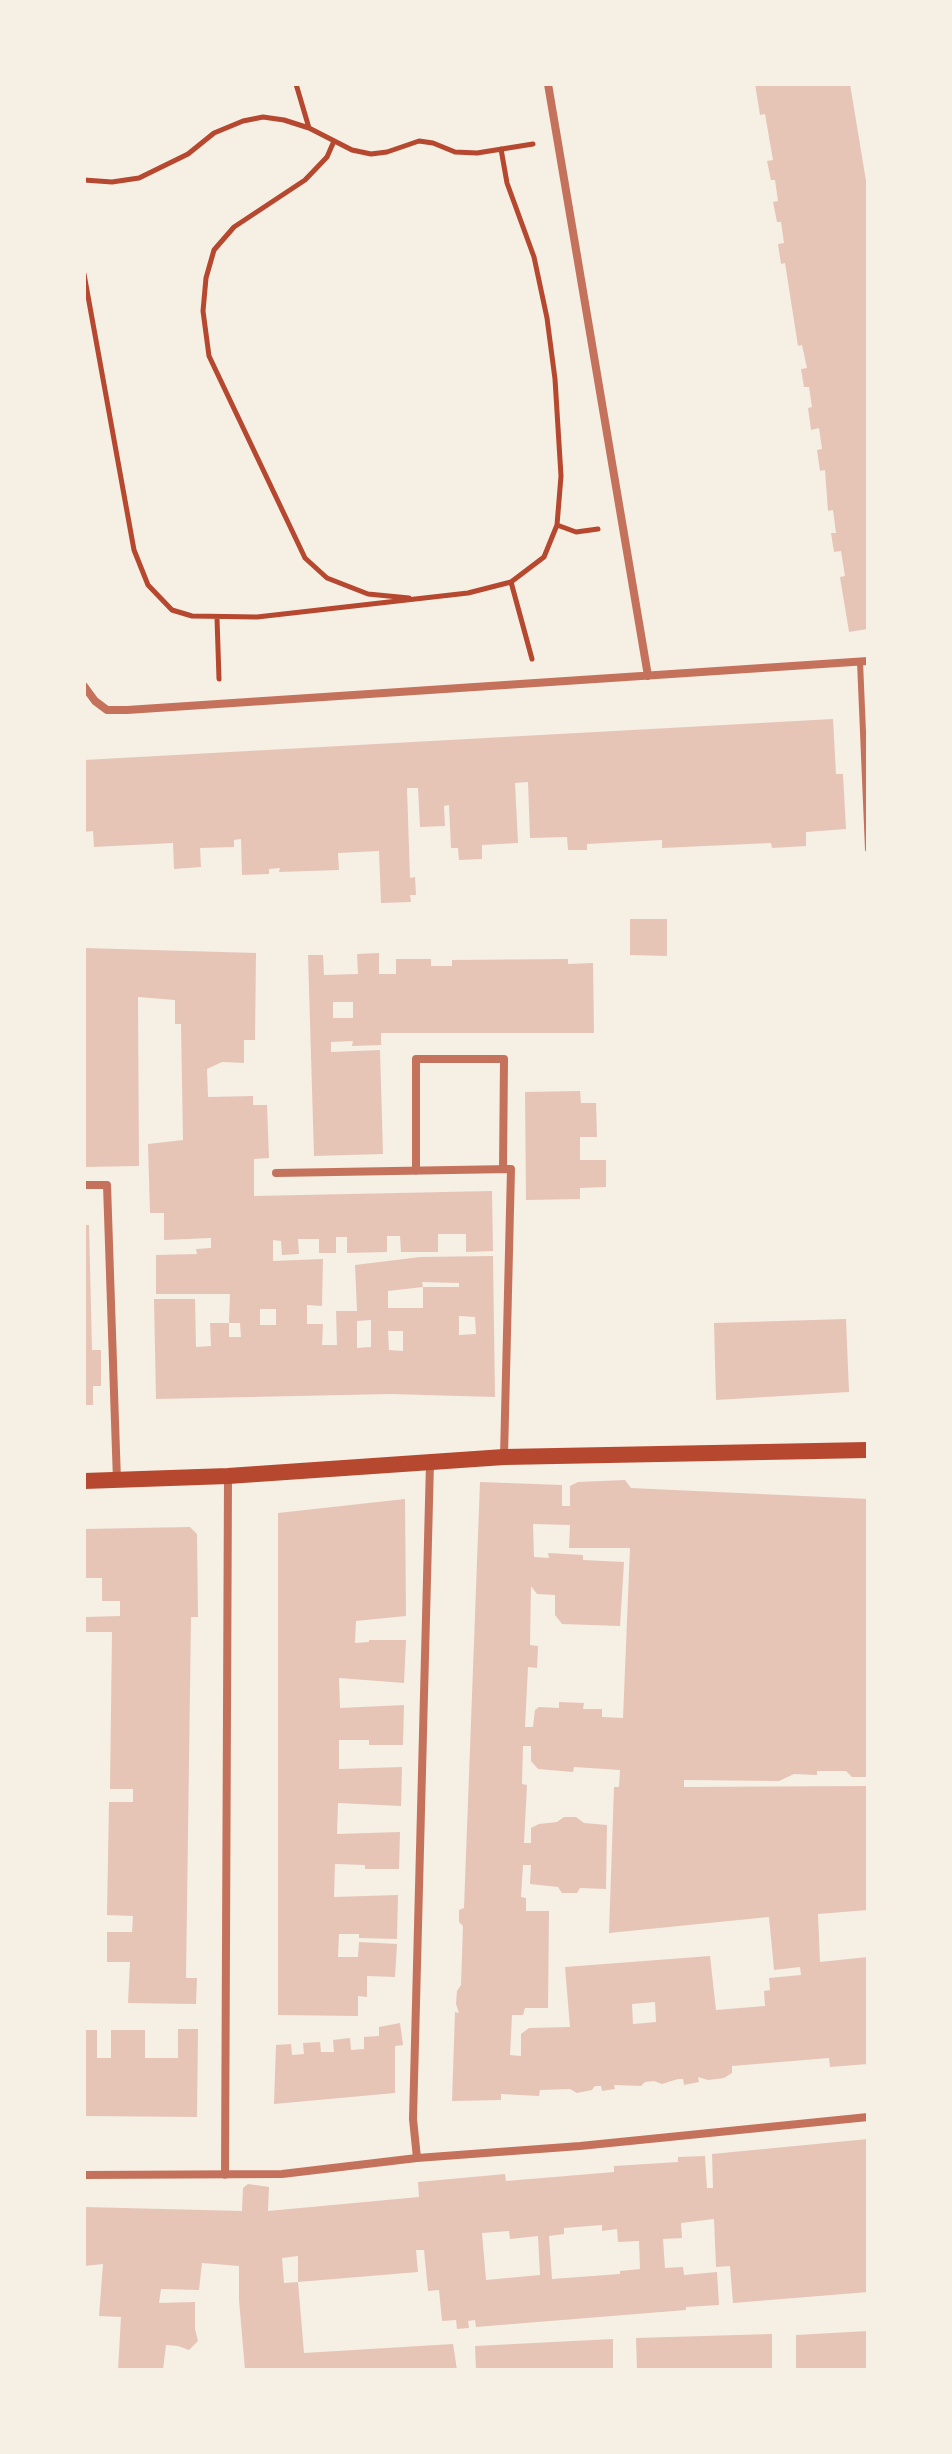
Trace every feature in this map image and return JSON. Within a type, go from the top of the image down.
[{"type":"main road","points":[[84,1481],[228,1476],[504,1457],[868,1450]]},
{"type":"street","points":[[548,84],[648,676]]},
{"type":"street","points":[[84,686],[95,701],[107,710],[864,662]]},
{"type":"street","points":[[416,1171],[416,1059],[504,1059],[503,1169]]},
{"type":"street","points":[[276,1173],[511,1169],[504,1457]]},
{"type":"street","points":[[84,1185],[107,1185],[117,1481]]},
{"type":"street","points":[[417,2158],[413,2119],[430,1461]]},
{"type":"street","points":[[225,2175],[228,1476]]},
{"type":"street","points":[[84,2175],[282,2174],[417,2158],[580,2146],[868,2117]]},
{"type":"lane","points":[[864,662],[868,849]]},
{"type":"path","points":[[296,84],[309,128]]},
{"type":"path","points":[[84,180],[112,182],[139,178],[173,163],[214,133],[243,121],[263,117],[309,128],[352,150],[371,154],[419,141],[455,152],[477,153],[558,140]]},
{"type":"path","points":[[334,141],[327,157],[305,180],[234,227],[214,250],[206,278],[203,311],[209,356],[305,558],[327,578],[368,594],[421,599]]},
{"type":"path","points":[[84,274],[134,550],[148,585],[172,610],[192,616],[257,617],[468,593],[511,582],[544,557],[557,525],[561,476],[555,379],[547,318],[534,257],[507,183],[501,149]]},
{"type":"path","points":[[557,525],[576,532],[622,525]]},
{"type":"path","points":[[511,582],[532,655],[535,683]]},
{"type":"path","points":[[217,618],[219,704]]},
{"type":"building","points":[[755,84],[850,84],[868,193],[868,629],[849,632],[840,577],[845,576],[841,551],[834,552],[831,533],[836,533],[833,510],[828,511],[825,470],[820,471],[817,450],[822,449],[819,428],[811,430],[809,387],[804,387],[801,369],[807,368],[802,345],[798,346],[785,263],[781,264],[778,244],[784,243],[781,222],[777,222],[773,202],[778,201],[775,180],[771,180],[767,161],[773,160],[765,114],[760,115]]},
{"type":"building","points":[[833,719],[836,774],[843,774],[846,829],[806,832],[806,846],[772,848],[771,843],[662,848],[662,840],[587,844],[587,850],[568,850],[567,837],[530,838],[528,782],[515,783],[518,843],[482,845],[482,859],[459,860],[458,848],[451,848],[449,805],[444,806],[445,826],[420,827],[418,788],[407,788],[410,878],[415,877],[416,895],[410,895],[411,902],[381,903],[379,851],[338,853],[339,870],[279,872],[280,868],[269,869],[269,874],[242,875],[241,839],[234,840],[234,847],[200,848],[201,867],[174,869],[173,843],[94,847],[93,831],[84,832],[84,760]]},
{"type":"building","points":[[630,919],[667,919],[667,956],[630,955]]},
{"type":"building","points":[[84,948],[256,953],[255,1040],[244,1040],[244,1063],[222,1062],[207,1069],[208,1097],[253,1096],[253,1105],[267,1105],[269,1158],[254,1159],[254,1196],[492,1191],[493,1251],[466,1252],[466,1234],[438,1234],[438,1252],[401,1252],[400,1236],[387,1236],[387,1252],[347,1253],[347,1237],[336,1237],[336,1253],[319,1253],[319,1239],[298,1239],[299,1254],[282,1255],[281,1241],[273,1240],[273,1261],[323,1259],[322,1306],[307,1305],[307,1324],[323,1324],[322,1345],[337,1345],[336,1311],[357,1311],[355,1265],[420,1257],[493,1256],[495,1397],[390,1394],[156,1399],[154,1299],[195,1299],[196,1347],[211,1346],[210,1323],[229,1323],[230,1294],[156,1294],[156,1255],[197,1254],[196,1249],[211,1248],[211,1238],[164,1240],[164,1213],[150,1213],[148,1144],[183,1140],[181,1024],[175,1024],[175,1000],[138,997],[139,1166],[85,1167]],"holes":[[[422,1282],[459,1283],[459,1287],[423,1287]],[[423,1287],[423,1308],[388,1308],[388,1291]],[[260,1309],[276,1309],[276,1325],[260,1325]],[[459,1316],[475,1317],[476,1334],[459,1335]],[[371,1320],[371,1347],[357,1348],[357,1321]],[[229,1323],[240,1323],[241,1337],[229,1337]],[[388,1331],[403,1331],[403,1351],[389,1350]]]},
{"type":"building","points":[[379,953],[379,974],[396,974],[396,959],[431,959],[431,966],[452,966],[452,960],[568,959],[568,964],[593,963],[594,1033],[381,1033],[381,1045],[352,1046],[353,1041],[331,1042],[331,1052],[380,1050],[383,1154],[314,1156],[308,955],[323,955],[324,975],[358,974],[357,954]],"holes":[[[333,1002],[353,1002],[353,1018],[333,1018]]]},
{"type":"building","points":[[580,1091],[581,1103],[596,1103],[597,1137],[580,1137],[580,1160],[606,1160],[606,1187],[580,1188],[580,1199],[526,1200],[525,1092]]},
{"type":"building","points":[[84,1225],[89,1225],[92,1350],[101,1350],[101,1386],[93,1386],[93,1405],[84,1405]]},
{"type":"building","points":[[846,1319],[849,1392],[716,1400],[714,1323]]},
{"type":"building","points":[[625,1480],[631,1488],[868,1499],[868,1777],[852,1777],[846,1771],[817,1771],[817,1775],[794,1774],[779,1781],[684,1780],[684,1787],[868,1786],[868,1910],[818,1914],[820,1962],[868,1957],[868,2064],[830,2067],[829,2058],[732,2066],[732,2073],[724,2078],[708,2080],[698,2077],[699,2082],[684,2085],[683,2079],[678,2079],[662,2084],[645,2082],[641,2086],[614,2085],[615,2089],[602,2091],[601,2086],[595,2086],[592,2090],[577,2093],[570,2089],[540,2090],[539,2096],[501,2094],[501,2100],[452,2101],[455,2012],[459,2013],[456,2004],[461,1985],[463,1926],[459,1922],[459,1910],[464,1908],[480,1482],[562,1485],[562,1506],[570,1506],[570,1486],[578,1482]],"holes":[[[533,1524],[570,1525],[569,1548],[630,1548],[623,1718],[602,1717],[602,1709],[583,1709],[584,1703],[559,1702],[559,1708],[539,1707],[535,1710],[533,1727],[525,1727],[528,1667],[537,1668],[538,1646],[530,1645],[531,1586],[537,1594],[555,1595],[555,1615],[562,1624],[620,1626],[624,1562],[583,1560],[583,1555],[548,1553],[549,1558],[534,1557]],[[523,1746],[531,1746],[531,1761],[538,1769],[573,1772],[574,1767],[620,1770],[619,1787],[614,1787],[609,1933],[769,1917],[774,1970],[800,1967],[801,1975],[769,1978],[770,1990],[764,1991],[765,2006],[716,2010],[710,1956],[565,1967],[570,2027],[529,2028],[521,2034],[521,2056],[510,2055],[512,2015],[523,2015],[525,2008],[548,2008],[549,1911],[526,1911],[526,1898],[521,1897],[523,1865],[531,1865],[530,1884],[558,1887],[562,1893],[577,1893],[580,1888],[606,1889],[607,1825],[564,1817],[557,1822],[531,1828],[531,1843],[524,1843],[527,1785],[522,1784]],[[655,2002],[656,2022],[633,2024],[632,2004]]]},
{"type":"building","points":[[405,1499],[406,1616],[356,1621],[355,1643],[406,1640],[404,1683],[339,1678],[340,1708],[404,1705],[403,1745],[369,1745],[369,1740],[339,1740],[339,1769],[402,1767],[401,1806],[338,1803],[337,1834],[400,1832],[399,1869],[365,1869],[365,1865],[335,1864],[334,1897],[398,1895],[397,1939],[339,1934],[338,1957],[358,1957],[359,1942],[397,1944],[395,1977],[367,1976],[367,1997],[358,1996],[358,2016],[278,2015],[278,1513]]},
{"type":"building","points":[[190,1527],[197,1534],[198,1617],[191,1617],[186,1978],[197,1978],[196,2004],[128,2003],[130,1962],[107,1962],[107,1932],[132,1932],[133,1916],[107,1915],[109,1802],[133,1802],[133,1789],[110,1789],[112,1632],[84,1632],[86,1617],[120,1616],[120,1601],[102,1601],[102,1578],[84,1578],[84,1529]]},
{"type":"building","points":[[400,2023],[403,2045],[395,2046],[395,2093],[274,2104],[276,2045],[291,2044],[292,2055],[304,2054],[303,2043],[320,2042],[321,2052],[334,2052],[333,2040],[350,2038],[351,2050],[364,2049],[364,2037],[379,2036],[379,2027]]},
{"type":"building","points":[[178,2029],[198,2029],[197,2117],[84,2116],[84,2030],[97,2030],[97,2058],[111,2058],[111,2030],[145,2030],[145,2058],[178,2058]]},
{"type":"building","points":[[868,2139],[868,2292],[733,2303],[730,2266],[716,2267],[714,2219],[681,2223],[682,2238],[663,2239],[665,2268],[683,2267],[684,2275],[717,2272],[719,2305],[476,2327],[475,2320],[468,2321],[469,2328],[457,2329],[456,2320],[442,2321],[439,2290],[428,2291],[424,2250],[416,2250],[418,2272],[298,2282],[304,2353],[453,2344],[457,2370],[245,2370],[239,2266],[202,2263],[199,2290],[161,2289],[159,2303],[195,2302],[198,2341],[189,2350],[166,2345],[163,2370],[118,2370],[121,2317],[99,2316],[103,2264],[84,2266],[84,2207],[242,2211],[243,2188],[248,2184],[269,2187],[268,2211],[419,2197],[418,2182],[505,2174],[506,2181],[614,2172],[614,2166],[678,2162],[678,2157],[705,2156],[707,2188],[713,2188],[712,2154]],"holes":[[[602,2225],[602,2231],[617,2229],[618,2242],[639,2241],[640,2269],[620,2271],[620,2274],[552,2279],[549,2236],[564,2234],[564,2228]],[[509,2231],[510,2239],[538,2236],[540,2275],[486,2280],[482,2233]],[[298,2256],[298,2282],[284,2283],[282,2258]]]},
{"type":"building","points":[[868,2331],[868,2370],[796,2370],[796,2335]]},
{"type":"building","points":[[772,2334],[772,2370],[637,2370],[636,2338]]},
{"type":"building","points":[[613,2339],[613,2370],[476,2370],[475,2346]]}]
